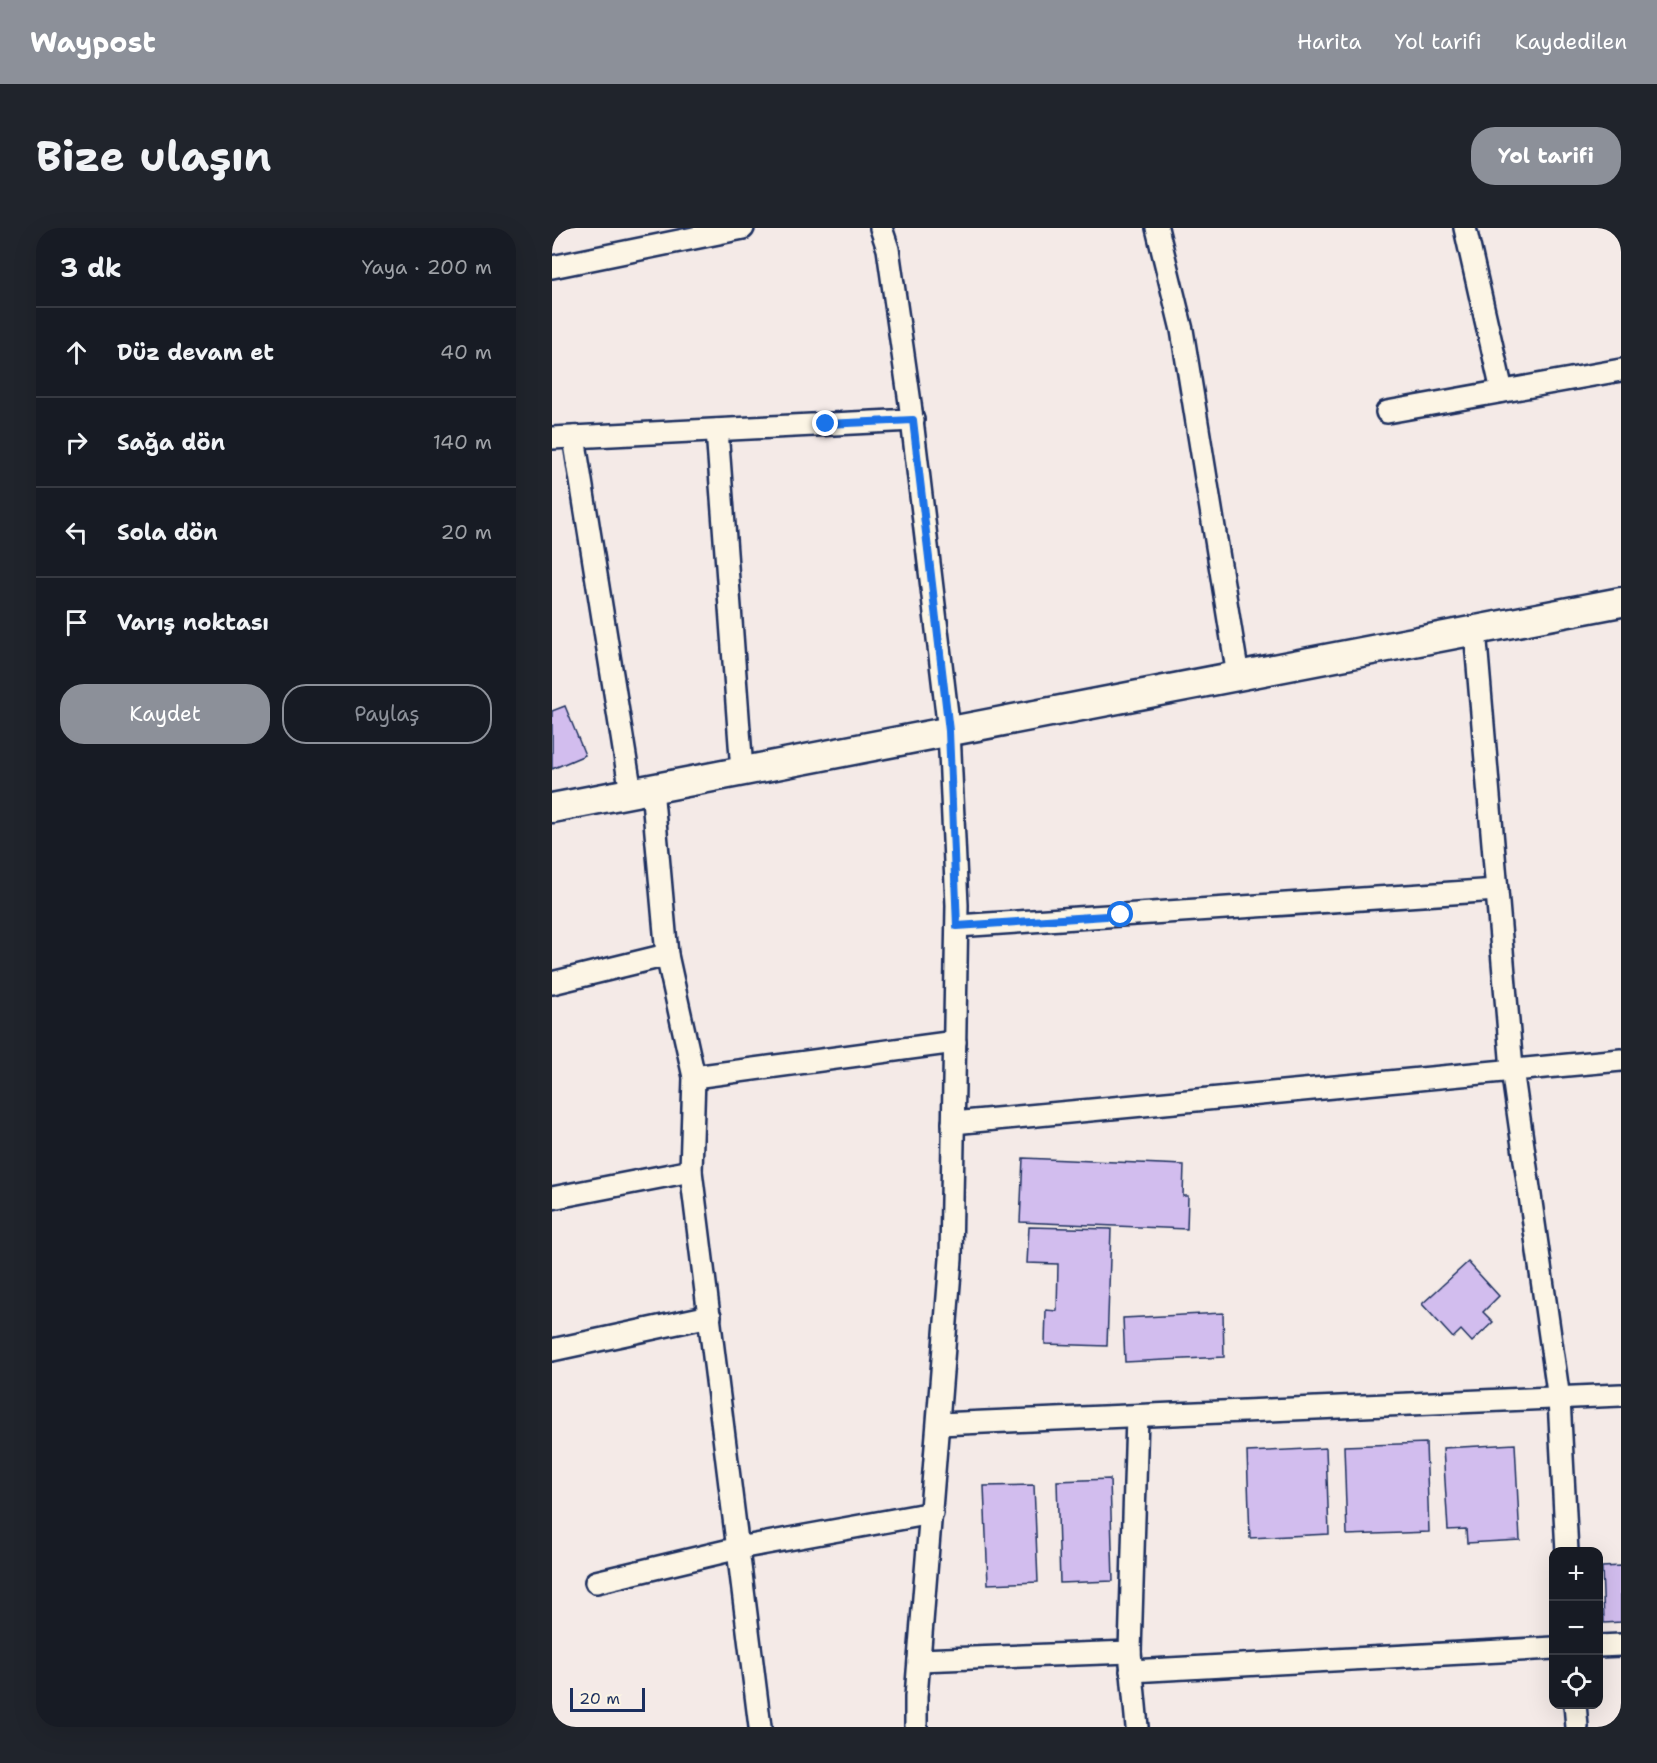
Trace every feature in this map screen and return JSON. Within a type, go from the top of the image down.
[{"type":"main road","points":[[552,808],[1621,602]]},
{"type":"street","points":[[552,267],[743,228]]},
{"type":"street","points":[[881,228],[888,249],[913,420],[949,731],[957,926],[951,1259],[919,1660],[916,1727]]},
{"type":"street","points":[[1157,228],[1182,330],[1238,676]]},
{"type":"street","points":[[1465,228],[1502,391]]},
{"type":"street","points":[[1387,412],[1621,370]]},
{"type":"street","points":[[552,438],[913,420]]},
{"type":"street","points":[[717,430],[742,771]]},
{"type":"street","points":[[574,437],[641,790],[667,955],[694,1077],[691,1171],[760,1727]]},
{"type":"street","points":[[1475,630],[1512,1069],[1559,1399],[1567,1547]]},
{"type":"street","points":[[957,926],[1497,890]]},
{"type":"street","points":[[552,983],[667,955]]},
{"type":"street","points":[[694,1077],[955,1042]]},
{"type":"street","points":[[953,1123],[1621,1060]]},
{"type":"street","points":[[552,1198],[691,1171]]},
{"type":"street","points":[[552,1350],[710,1316]]},
{"type":"street","points":[[939,1425],[1621,1395]]},
{"type":"street","points":[[1137,1416],[1130,1662],[1137,1727]]},
{"type":"street","points":[[596,1582],[739,1548],[932,1513]]},
{"type":"street","points":[[1603,1646],[1621,1645]]},
{"type":"street","points":[[919,1660],[1130,1662],[1549,1648]]},
{"type":"street","points":[[1575,1709],[1577,1727]]},
{"type":"building","points":[[565,706],[585,755],[552,769],[552,711]]},
{"type":"building","points":[[1023,1158],[1184,1165],[1183,1196],[1188,1196],[1187,1229],[1020,1222]]},
{"type":"building","points":[[1029,1227],[1111,1229],[1107,1346],[1045,1344],[1046,1310],[1057,1311],[1058,1264],[1027,1263]]},
{"type":"building","points":[[1468,1262],[1499,1296],[1483,1312],[1493,1322],[1472,1342],[1461,1330],[1453,1338],[1422,1304]]},
{"type":"building","points":[[1223,1313],[1224,1357],[1125,1362],[1123,1318]]},
{"type":"building","points":[[1426,1443],[1429,1532],[1347,1535],[1344,1446]]},
{"type":"building","points":[[1515,1444],[1520,1540],[1467,1543],[1466,1529],[1448,1530],[1443,1448]]},
{"type":"building","points":[[1326,1448],[1329,1534],[1250,1538],[1247,1452]]},
{"type":"building","points":[[1110,1479],[1113,1581],[1060,1583],[1057,1481]]},
{"type":"building","points":[[1034,1485],[1038,1582],[988,1584],[984,1486]]},
{"type":"building","points":[[1621,1566],[1621,1622],[1604,1623],[1603,1567]]},
{"type":"route","points":[[826,424],[913,420],[949,731],[957,926],[1121,915]]}]
